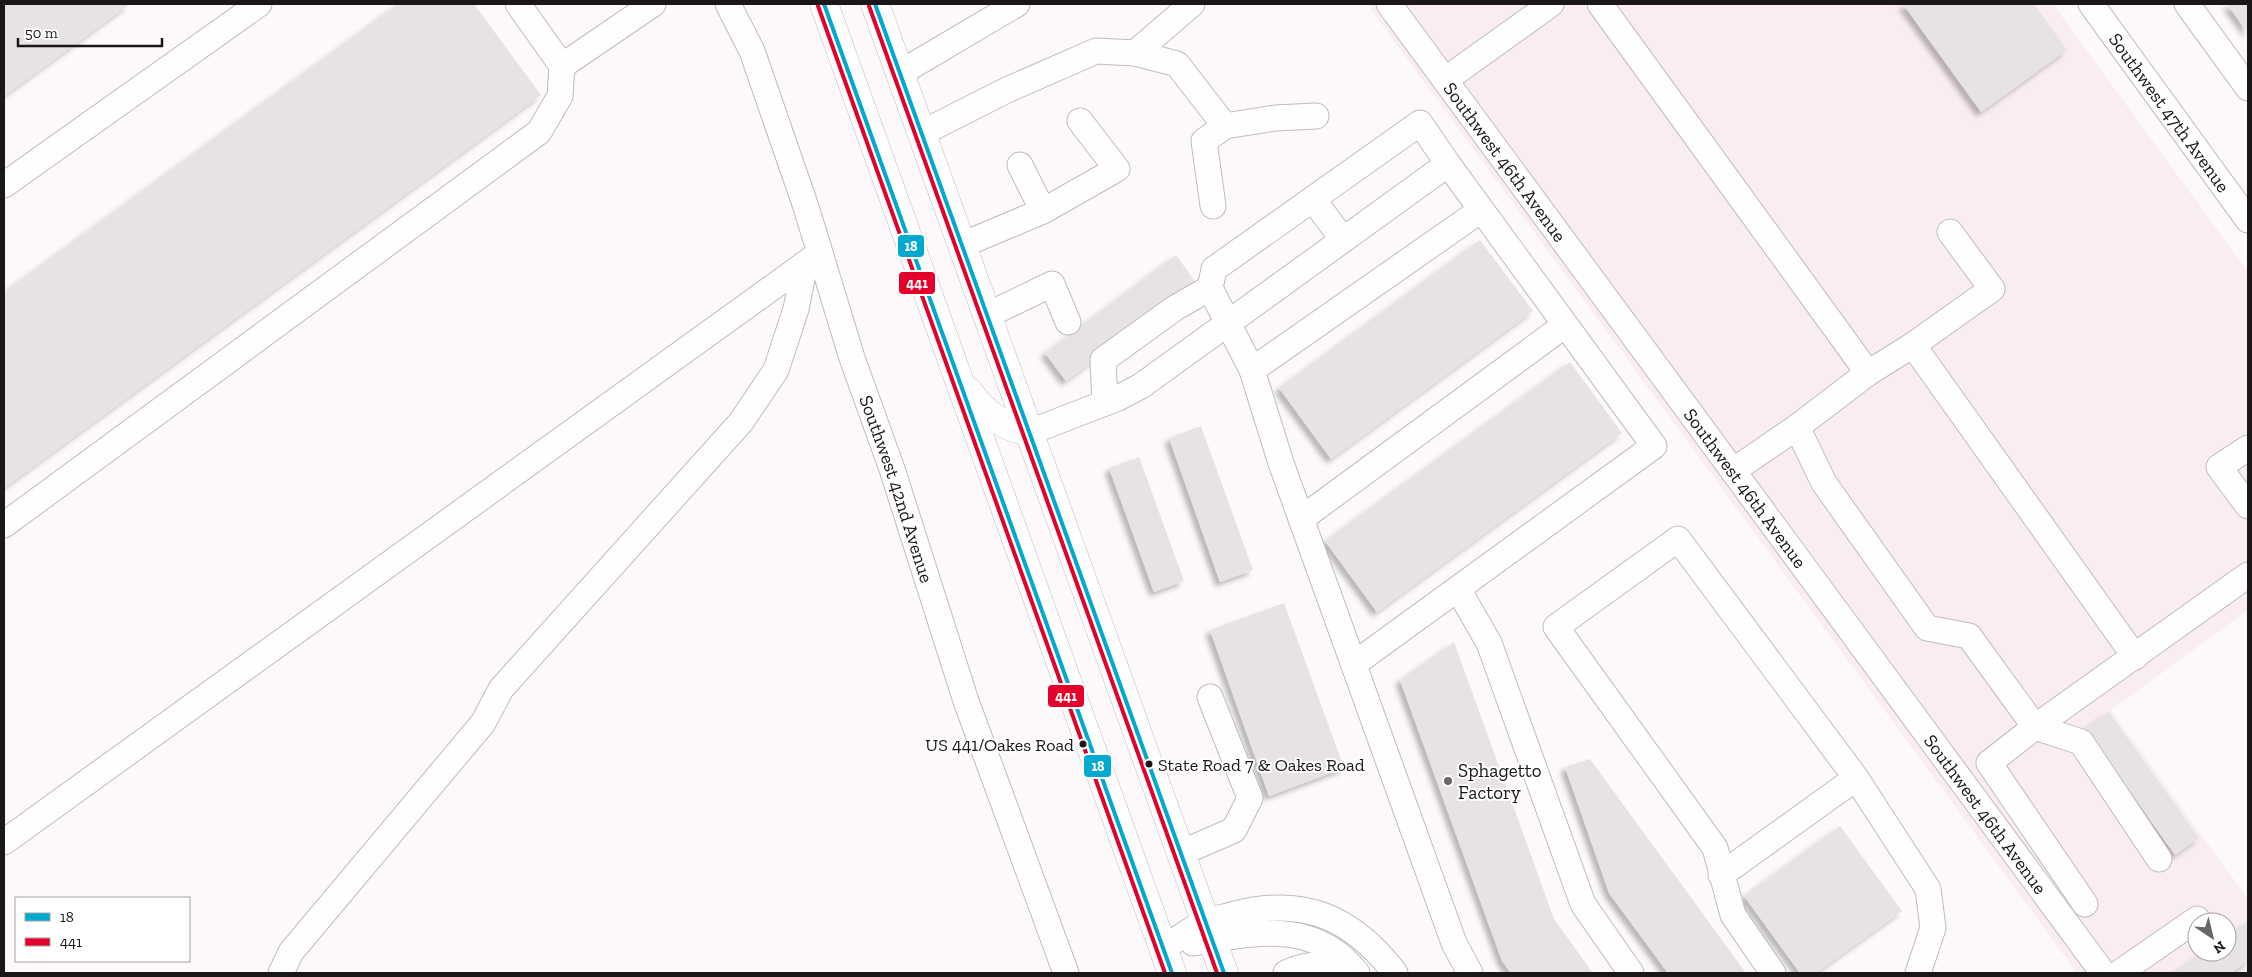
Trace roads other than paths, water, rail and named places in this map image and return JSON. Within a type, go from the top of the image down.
[{"type":"main road","points":[[824,4],[1168,961]]},
{"type":"main road","points":[[875,4],[1224,973]]},
{"type":"main road","points":[[959,380],[978,405],[996,420],[1013,429],[1030,432]]},
{"type":"street","points":[[4,185],[259,4]]},
{"type":"street","points":[[4,525],[539,132],[560,96],[562,66],[518,4]]},
{"type":"street","points":[[562,66],[653,4]]},
{"type":"street","name":"Southwest 42nd Avenue","points":[[728,4],[752,50],[812,259],[852,358],[892,469],[966,701],[1066,973]]},
{"type":"street","points":[[900,73],[985,12],[1017,4]]},
{"type":"street","points":[[1135,53],[1192,4]]},
{"type":"street","name":"Southwest 46th Avenue","points":[[1389,4],[2103,973]]},
{"type":"street","points":[[1445,80],[1551,4]]},
{"type":"street","points":[[1600,4],[1868,373]]},
{"type":"street","name":"Southwest 47th Avenue","points":[[2093,4],[2248,220]]},
{"type":"street","points":[[2187,4],[2248,88]]},
{"type":"street","points":[[922,133],[1007,90],[1096,51],[1135,53],[1177,64],[1225,126]]},
{"type":"street","points":[[1213,206],[1204,142],[1225,126],[1275,118],[1316,116]]},
{"type":"street","points":[[962,245],[1044,211],[1117,169],[1080,121]]},
{"type":"street","points":[[1354,664],[1654,446],[1481,210],[1420,123],[1214,269],[1210,288],[1252,370],[1281,463],[1454,943],[1470,973]]},
{"type":"street","points":[[1030,432],[1105,403],[1141,386],[1448,164]]},
{"type":"street","points":[[1020,166],[1044,211]]},
{"type":"street","points":[[1313,199],[1343,240]]},
{"type":"street","points":[[1252,370],[1481,210]]},
{"type":"street","points":[[1733,471],[1868,373],[1913,345],[1992,289],[1950,232]]},
{"type":"street","points":[[4,842],[812,259]]},
{"type":"street","points":[[281,973],[291,952],[483,723],[501,689],[741,422],[776,370],[812,259]]},
{"type":"street","points":[[988,315],[1052,284],[1068,322]]},
{"type":"street","points":[[1105,403],[1103,360],[1175,308],[1210,288]]},
{"type":"street","points":[[1301,519],[1565,325]]},
{"type":"street","points":[[1913,345],[2135,657]]},
{"type":"street","points":[[1796,427],[1824,483],[1927,628],[1969,636],[2035,727],[2080,742],[2159,859]]},
{"type":"street","points":[[2248,448],[2219,467],[2248,506]]},
{"type":"street","points":[[1773,973],[1733,915],[1721,875],[1716,848],[1556,628],[1678,539],[1856,778],[1928,889],[1933,928],[1918,973]]},
{"type":"street","points":[[1962,782],[2035,727],[2248,575]]},
{"type":"street","points":[[1458,589],[1489,643],[1583,904],[1630,973]]},
{"type":"street","points":[[1181,854],[1234,830],[1250,798],[1210,698]]},
{"type":"street","points":[[1989,763],[2085,904]]},
{"type":"street","points":[[1721,875],[1856,778]]},
{"type":"street","points":[[1168,961],[1209,931],[1260,908],[1306,910],[1342,923],[1378,950],[1395,973]]},
{"type":"street","points":[[2119,973],[2187,927]]},
{"type":"street","points":[[1209,931],[1284,934],[1310,939],[1331,947],[1346,959],[1357,973]]},
{"type":"street","points":[[1286,973],[1301,966],[1320,964],[1337,968],[1347,973]]},
{"type":"place","name":"US 441/Oakes Road","points":[[1083,744]]},
{"type":"place","name":"State Road 7 & Oakes Road","points":[[1149,764]]},
{"type":"place","name":"Sphagetto Factory","points":[[1448,781]]}]
